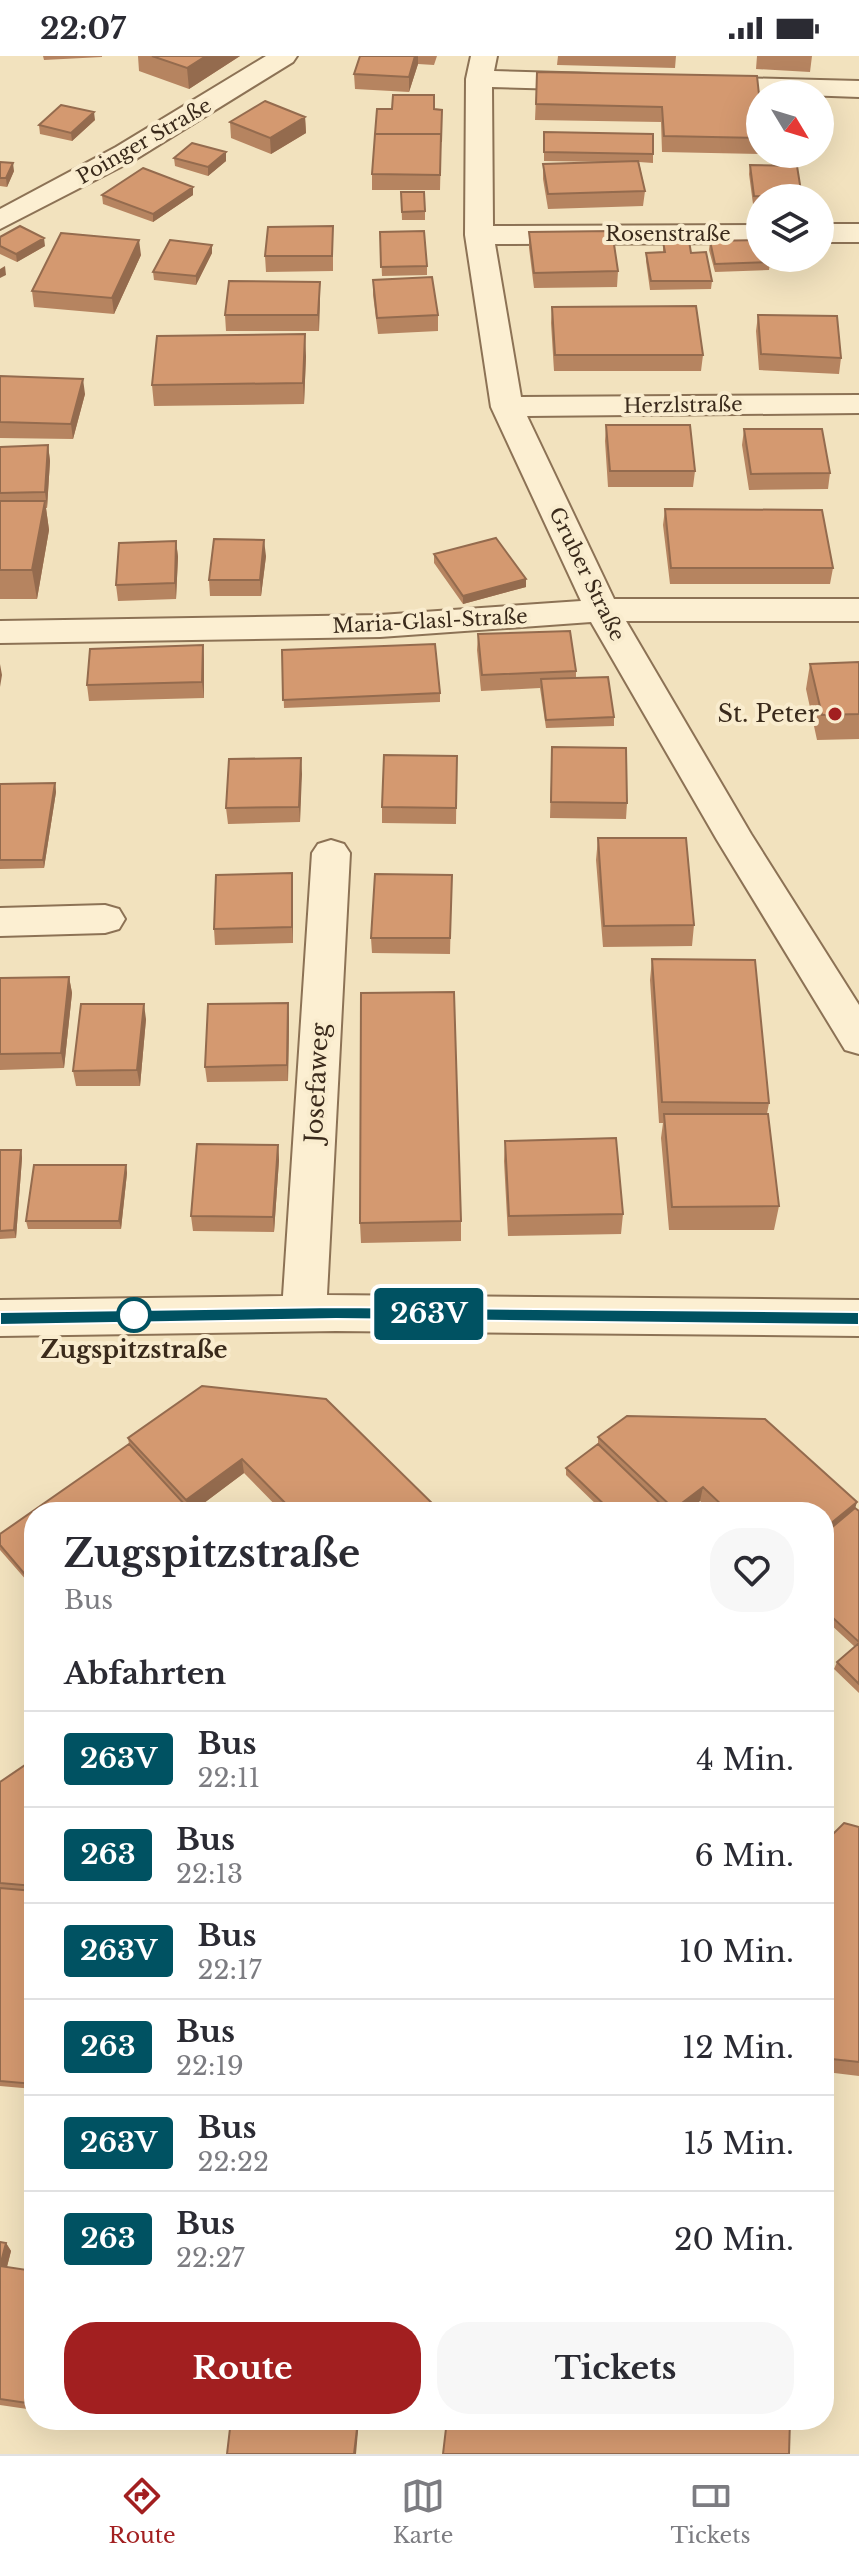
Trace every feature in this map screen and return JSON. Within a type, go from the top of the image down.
[{"type":"street","name":"Poinger Straße","points":[[0,220],[126,153],[284,56]]},
{"type":"street","points":[[482,68],[622,83]]},
{"type":"street","name":"Gruber Straße","points":[[482,68],[479,235],[507,407],[602,610],[736,840],[859,1039]]},
{"type":"street","points":[[669,84],[859,89]]},
{"type":"street","points":[[834,233],[859,233]]},
{"type":"street","name":"Rosenstraße","points":[[479,235],[746,234]]},
{"type":"street","name":"Herzlstraße","points":[[507,407],[859,404]]},
{"type":"street","name":"Maria-Glasl-Straße","points":[[0,632],[380,626],[602,610],[859,610]]},
{"type":"street","name":"Josefaweg","points":[[304,1314],[331,853]]},
{"type":"street","points":[[0,922],[105,919]]},
{"type":"street","points":[[0,1318],[304,1314],[859,1318]]},
{"type":"building","points":[[152,56],[206,56],[187,68]]},
{"type":"building","points":[[360,56],[415,56],[409,77],[354,74]]},
{"type":"building","points":[[537,72],[757,76],[757,80],[746,80],[746,138],[664,136],[662,107],[536,104]]},
{"type":"building","points":[[393,95],[434,95],[434,109],[442,110],[441,142],[441,134],[375,134],[377,109],[392,109]]},
{"type":"building","points":[[265,101],[305,117],[270,138],[230,122]]},
{"type":"building","points":[[61,105],[94,112],[71,133],[39,125]]},
{"type":"building","points":[[544,132],[653,134],[653,154],[544,152]]},
{"type":"building","points":[[375,134],[441,134],[440,175],[372,174]]},
{"type":"building","points":[[192,143],[226,152],[208,167],[174,158]]},
{"type":"building","points":[[638,161],[645,191],[548,194],[543,164]]},
{"type":"building","points":[[0,162],[13,163],[6,178],[0,178]]},
{"type":"building","points":[[143,168],[193,187],[153,214],[102,195]]},
{"type":"building","points":[[750,168],[797,168],[800,184],[752,184]]},
{"type":"building","points":[[401,192],[424,192],[425,211],[402,212]]},
{"type":"building","points":[[20,226],[44,238],[16,254],[0,246],[0,237]]},
{"type":"building","points":[[333,226],[332,256],[265,256],[268,227]]},
{"type":"building","points":[[424,231],[427,266],[381,267],[380,232]]},
{"type":"building","points":[[612,231],[618,271],[534,273],[529,232]]},
{"type":"building","points":[[61,233],[139,240],[112,298],[32,291]]},
{"type":"building","points":[[170,240],[212,245],[196,276],[153,272]]},
{"type":"building","points":[[746,240],[746,263],[715,264],[710,241]]},
{"type":"building","points":[[689,241],[691,253],[706,252],[712,281],[651,281],[646,253],[665,252],[663,242]]},
{"type":"building","points":[[432,277],[438,315],[377,318],[373,280]]},
{"type":"building","points":[[229,281],[320,282],[318,315],[225,315]]},
{"type":"building","points":[[696,306],[703,355],[555,355],[552,307]]},
{"type":"building","points":[[758,315],[837,316],[841,358],[761,354]]},
{"type":"building","points":[[305,334],[303,383],[152,385],[157,336]]},
{"type":"building","points":[[0,376],[83,379],[71,424],[0,422]]},
{"type":"building","points":[[606,425],[690,425],[695,471],[610,471]]},
{"type":"building","points":[[744,429],[822,429],[830,473],[751,474]]},
{"type":"building","points":[[48,445],[45,492],[0,493],[0,447]]},
{"type":"building","points":[[0,501],[45,501],[32,570],[0,570]]},
{"type":"building","points":[[665,509],[822,510],[833,568],[671,568]]},
{"type":"building","points":[[496,538],[526,579],[463,596],[434,554]]},
{"type":"building","points":[[214,539],[264,540],[260,580],[209,580]]},
{"type":"building","points":[[176,541],[175,583],[116,585],[119,543]]},
{"type":"building","points":[[570,631],[576,671],[482,675],[478,634]]},
{"type":"building","points":[[435,644],[440,693],[283,700],[282,650]]},
{"type":"building","points":[[203,645],[202,682],[87,685],[90,649]]},
{"type":"building","points":[[859,662],[859,714],[822,715],[810,664]]},
{"type":"building","points":[[608,677],[614,717],[546,720],[541,679]]},
{"type":"building","points":[[552,747],[626,748],[627,803],[551,802]]},
{"type":"building","points":[[384,755],[457,756],[456,808],[382,807]]},
{"type":"building","points":[[301,758],[299,807],[226,808],[229,759]]},
{"type":"building","points":[[55,783],[43,860],[0,860],[0,784]]},
{"type":"building","points":[[598,838],[686,838],[694,925],[604,926]]},
{"type":"building","points":[[292,873],[292,927],[214,929],[216,875]]},
{"type":"building","points":[[375,874],[452,875],[450,938],[371,938]]},
{"type":"building","points":[[652,959],[755,960],[769,1103],[662,1102]]},
{"type":"building","points":[[69,977],[61,1053],[0,1054],[0,978]]},
{"type":"building","points":[[454,992],[461,1221],[360,1223],[361,993]]},
{"type":"building","points":[[288,1003],[287,1065],[205,1067],[208,1004]]},
{"type":"building","points":[[81,1004],[144,1004],[137,1070],[73,1071]]},
{"type":"building","points":[[664,1114],[768,1114],[779,1206],[672,1207]]},
{"type":"building","points":[[616,1138],[623,1214],[509,1216],[505,1141]]},
{"type":"building","points":[[197,1144],[278,1145],[273,1217],[191,1216]]},
{"type":"building","points":[[0,1150],[21,1150],[14,1230],[0,1231]]},
{"type":"building","points":[[34,1165],[126,1165],[119,1221],[26,1221]]},
{"type":"building","points":[[202,1386],[326,1399],[431,1502],[284,1502],[242,1459],[186,1500],[128,1438]]},
{"type":"building","points":[[627,1416],[765,1419],[857,1502],[834,1521],[834,1502],[719,1502],[703,1487],[683,1502],[667,1502],[598,1437]]},
{"type":"building","points":[[129,1444],[182,1502],[46,1502]]},
{"type":"building","points":[[598,1444],[659,1502],[602,1502],[566,1468]]},
{"type":"building","points":[[855,1508],[859,1511],[859,1642],[834,1619],[834,1526]]},
{"type":"building","points":[[24,1517],[24,1573],[0,1545],[0,1534]]},
{"type":"building","points":[[859,1643],[859,1684],[837,1662]]},
{"type":"building","points":[[24,1766],[24,1885],[0,1883],[0,1782]]},
{"type":"building","points":[[844,1823],[859,1827],[859,2062],[834,2059],[834,1833]]},
{"type":"building","points":[[0,1888],[24,1890],[24,2083],[0,2081]]},
{"type":"building","points":[[0,2242],[6,2243],[0,2266]]},
{"type":"building","points":[[0,2266],[24,2270],[24,2403],[0,2399]]},
{"type":"building","points":[[230,2430],[357,2430],[354,2454],[227,2454]]},
{"type":"building","points":[[446,2430],[790,2430],[789,2454],[443,2454]]},
{"type":"bus line","name":"263V","points":[[0,1318],[336,1313],[859,1318]]},
{"type":"place","name":"St. Peter","points":[[835,714]]},
{"type":"place","name":"Zugspitzstraße","points":[[134,1315]]}]
